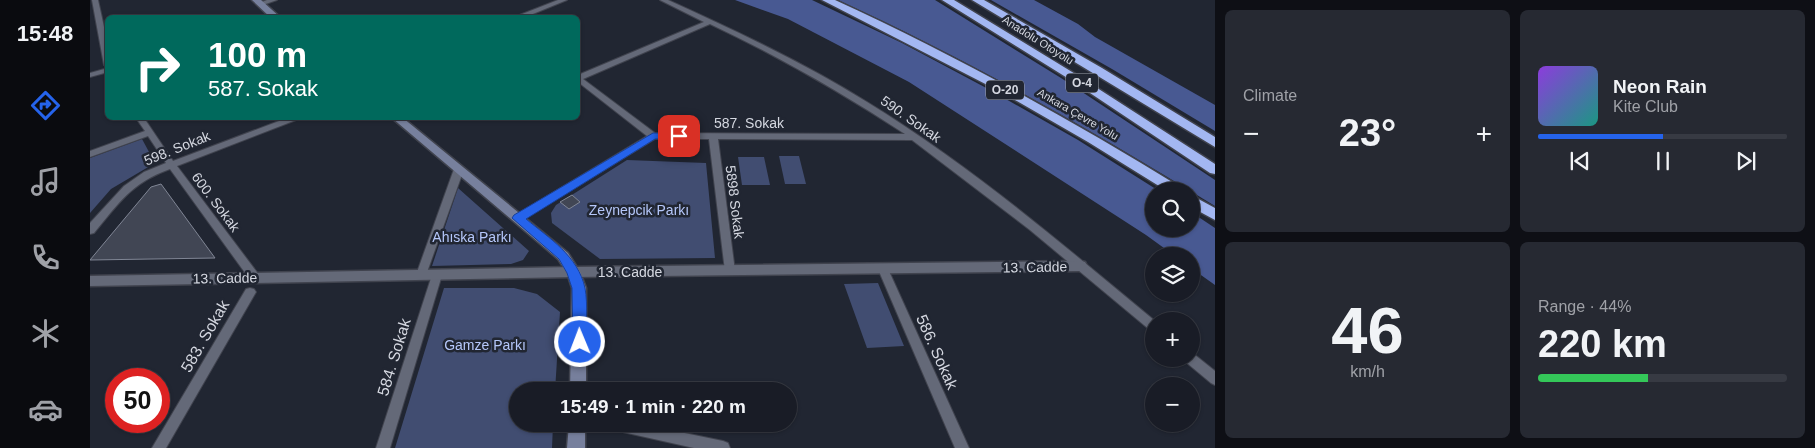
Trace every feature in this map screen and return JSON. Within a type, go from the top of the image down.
[{"type":"highway","name":"Ankara Çevre Yolu","points":[[827,0],[925,47],[995,84],[1162,182]]},
{"type":"highway","name":"Anadolu Otoyolu","points":[[947,0],[1065,72],[1215,170]]},
{"type":"highway","points":[[977,0],[1107,75],[1215,143]]},
{"type":"highway","points":[[1200,206],[1215,215]]},
{"type":"main road","points":[[258,2],[273,15]]},
{"type":"main road","points":[[399,120],[564,256],[579,288],[578,382]]},
{"type":"main road","points":[[576,448],[577,432]]},
{"type":"street","points":[[95,0],[105,50]]},
{"type":"street","points":[[258,2],[274,0]]},
{"type":"street","name":"590. Sokak","points":[[664,0],[820,77],[913,137],[992,194],[1145,320]]},
{"type":"street","points":[[523,15],[559,1]]},
{"type":"street","points":[[580,78],[709,22]]},
{"type":"street","points":[[90,74],[105,71]]},
{"type":"street","points":[[518,218],[653,136],[580,81]]},
{"type":"street","name":"600. Sokak","points":[[141,120],[170,164],[255,278]]},
{"type":"street","name":"598. Sokak","points":[[90,230],[132,184],[147,174],[288,120]]},
{"type":"street","points":[[90,154],[150,132]]},
{"type":"street","name":"587. Sokak","points":[[653,136],[913,137]]},
{"type":"street","name":"5898 Sokak","points":[[713,136],[730,271]]},
{"type":"street","points":[[421,275],[459,170]]},
{"type":"street","name":"13. Cadde","points":[[90,281],[573,272],[1080,266]]},
{"type":"street","name":"586. Sokak","points":[[883,269],[962,448]]},
{"type":"street","name":"584. Sokak","points":[[383,448],[437,275]]},
{"type":"street","name":"583. Sokak","points":[[159,448],[250,292]]},
{"type":"street","points":[[1200,366],[1215,379]]},
{"type":"street","points":[[650,432],[723,448]]},
{"type":"green space","points":[[142,139],[155,163],[111,189],[90,213],[90,158]]},
{"type":"green space","points":[[779,156],[799,156],[806,184],[785,184]]},
{"type":"green space","points":[[738,157],[764,157],[770,185],[742,185]]},
{"type":"green space","name":"Zeynepcik Parkı","points":[[627,160],[706,163],[715,258],[600,259],[552,223],[551,213],[556,205]]},
{"type":"green space","name":"Ahıska Parkı","points":[[458,188],[529,251],[523,260],[511,264],[432,266]]},
{"type":"green space","points":[[878,283],[904,346],[867,348],[844,284]]},
{"type":"green space","name":"Gamze Parkı","points":[[444,288],[514,288],[537,294],[560,312],[556,382],[509,382],[509,432],[553,432],[552,448],[395,448]]},
{"type":"shaded area","points":[[735,0],[812,0],[902,43],[1078,140],[1145,182],[1145,234],[909,82],[788,19]]},
{"type":"shaded area","points":[[838,0],[935,0],[1061,78],[1215,180],[1215,206],[1200,197],[1200,182],[1175,182],[1030,97],[887,23]]},
{"type":"shaded area","points":[[991,0],[1034,0],[1078,24],[1095,37],[1215,105],[1215,131],[1112,69]]},
{"type":"shaded area","points":[[1200,218],[1215,228],[1215,285],[1200,274],[1200,247],[1163,247],[1149,237],[1200,237]]},
{"type":"building","points":[[161,184],[215,258],[90,260],[151,187]]},
{"type":"building","points":[[572,195],[580,202],[569,209],[560,202]]},
{"type":"route","points":[[580,342],[579,288],[573,272],[564,256],[518,218],[653,136],[679,136]]}]
